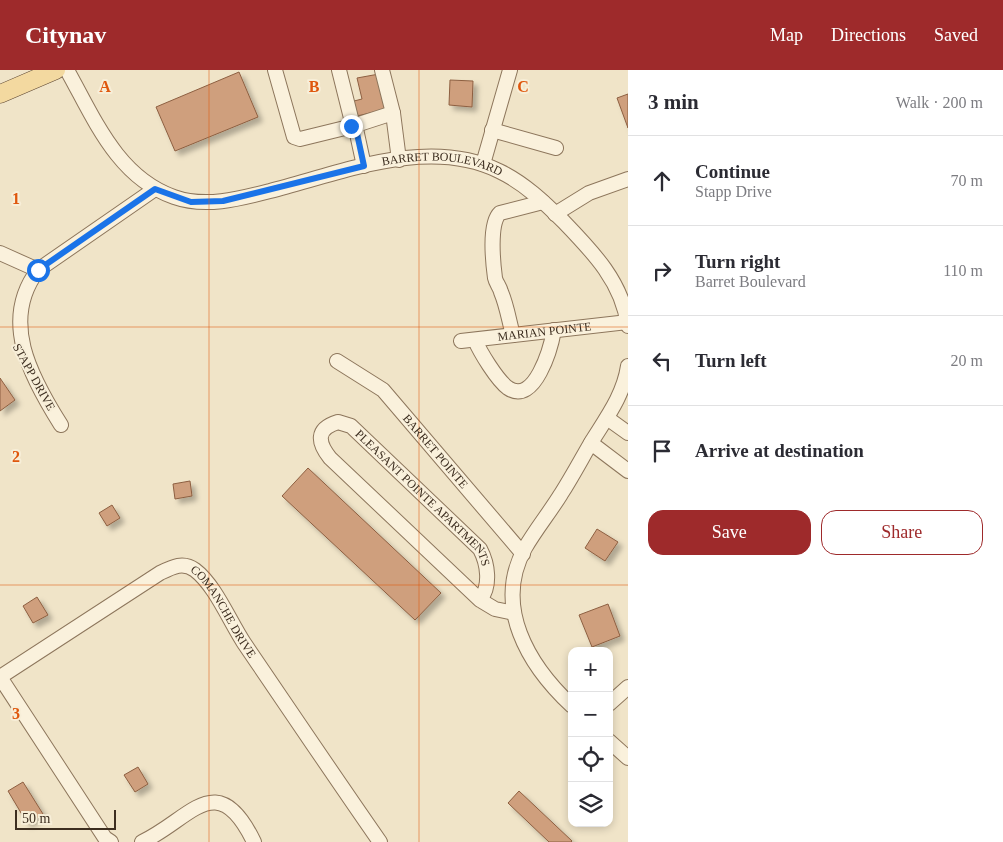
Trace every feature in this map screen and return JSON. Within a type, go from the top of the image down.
[{"type":"main road","points":[[0,94],[56,70]]},
{"type":"street","name":"BARRET BOULEVARD","points":[[67,70],[112,150],[135,175],[155,189],[191,202],[223,201],[364,166],[399,160],[436,157],[483,164],[511,178],[543,202],[602,264],[618,291],[628,326]]},
{"type":"street","points":[[275,70],[294,137],[300,139],[354,126],[393,113]]},
{"type":"street","points":[[339,70],[356,129],[364,166]]},
{"type":"street","points":[[382,70],[393,113],[399,160]]},
{"type":"street","points":[[483,164],[510,70]]},
{"type":"street","points":[[492,130],[556,148]]},
{"type":"street","points":[[555,214],[589,193],[628,179]]},
{"type":"street","name":"STAPP DRIVE","points":[[61,425],[21,360],[14,344],[10,327],[16,295],[25,282],[38,270],[155,189]]},
{"type":"street","points":[[513,335],[502,293],[496,280],[493,260],[496,217],[500,213],[543,202]]},
{"type":"street","points":[[0,253],[38,270]]},
{"type":"street","name":"MARIAN POINTE","points":[[554,330],[552,344],[535,383],[526,390],[518,391],[508,388],[468,340],[554,330],[628,322]]},
{"type":"street","name":"BARRET POINTE","points":[[337,361],[383,390],[523,554]]},
{"type":"street","points":[[568,702],[535,665],[521,640],[514,613],[514,580],[523,554],[607,418],[622,390],[628,366]]},
{"type":"street","points":[[607,418],[628,433]]},
{"type":"street","name":"PLEASANT POINTE APARTMENTS","points":[[480,600],[485,594],[487,570],[486,559],[480,549],[351,426],[338,422],[326,429],[321,437],[321,445],[330,458],[480,600],[495,609],[514,613]]},
{"type":"street","points":[[591,443],[628,471]]},
{"type":"street","name":"COMANCHE DRIVE","points":[[0,677],[160,573],[173,566],[186,566],[193,569],[207,583],[242,640],[380,842]]},
{"type":"street","points":[[0,677],[106,838],[111,842]]},
{"type":"street","points":[[613,700],[628,687]]},
{"type":"street","points":[[613,745],[628,758]]},
{"type":"street","points":[[142,842],[186,813],[212,803],[228,806],[237,812],[254,842]]},
{"type":"building","points":[[239,72],[258,117],[175,151],[156,107]]},
{"type":"building","points":[[379,74],[387,109],[357,116],[354,101],[362,99],[357,78]]},
{"type":"building","points":[[450,80],[473,81],[472,107],[449,105]]},
{"type":"building","points":[[628,94],[628,128],[617,98]]},
{"type":"building","points":[[0,378],[15,400],[0,411]]},
{"type":"building","points":[[308,468],[441,593],[415,620],[282,496]]},
{"type":"building","points":[[190,481],[192,496],[175,499],[173,484]]},
{"type":"building","points":[[112,505],[120,518],[107,526],[99,513]]},
{"type":"building","points":[[597,529],[618,542],[605,561],[585,548]]},
{"type":"building","points":[[37,597],[48,615],[33,623],[23,606]]},
{"type":"building","points":[[608,604],[620,636],[592,647],[579,615]]},
{"type":"building","points":[[138,767],[148,784],[135,792],[124,775]]},
{"type":"building","points":[[23,782],[43,814],[27,823],[8,791]]},
{"type":"building","points":[[519,791],[572,841],[549,842],[508,803]]},
{"type":"route","points":[[38,270],[155,189],[191,202],[223,201],[254,195],[364,166],[356,129],[354,126],[351,126]]}]
